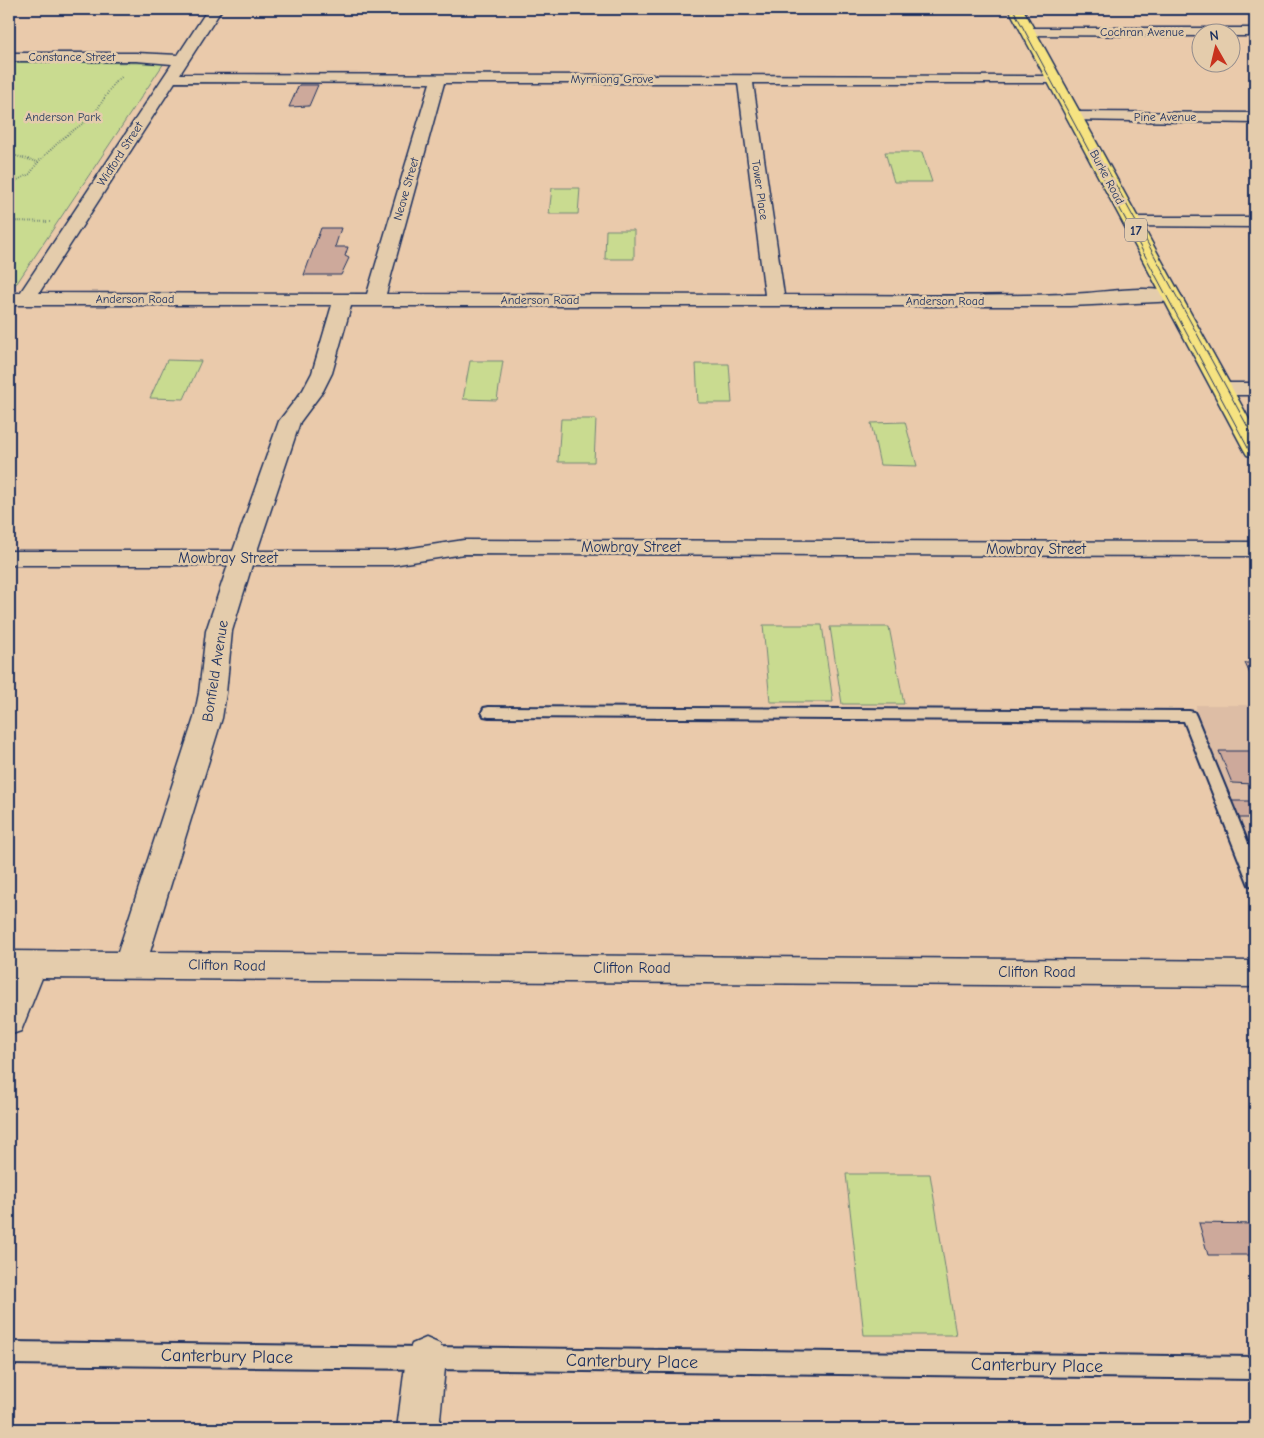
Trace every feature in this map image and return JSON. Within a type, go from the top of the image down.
[{"type":"main road","name":"Burke Road","points":[[1016,9],[1255,450]]},
{"type":"street","name":"Widford Street","points":[[18,299],[215,9]]},
{"type":"street","name":"Cochran Avenue","points":[[1028,32],[1255,32]]},
{"type":"street","name":"Constance Street","points":[[9,57],[184,57]]},
{"type":"street","name":"Myrniong Grove","points":[[169,78],[1055,79]]},
{"type":"street","name":"Neave Street","points":[[374,300],[438,79]]},
{"type":"street","name":"Tower Place","points":[[745,79],[774,300]]},
{"type":"street","name":"Pine Avenue","points":[[1075,117],[1255,118]]},
{"type":"street","points":[[1132,222],[1255,222]]},
{"type":"street","name":"Anderson Road","points":[[18,299],[1174,300]]},
{"type":"street","name":"Bonfield Avenue","points":[[130,964],[208,718],[214,687],[218,633],[285,432],[290,421],[313,391],[322,373],[343,300]]},
{"type":"street","points":[[1222,389],[1255,389]]},
{"type":"street","name":"Mowbray Street","points":[[9,558],[392,558],[464,547],[1255,549]]},
{"type":"street","points":[[9,1021],[20,964]]},
{"type":"street","name":"Clifton Road","points":[[20,964],[1255,974]]},
{"type":"street","points":[[418,1429],[426,1358]]},
{"type":"lane","points":[[489,712],[1189,716],[1255,880]]},
{"type":"lane","name":"Canterbury Place","points":[[9,1353],[1255,1368]]},
{"type":"path","points":[[9,184],[27,176],[35,169],[38,162],[63,138],[93,116],[114,83],[129,73]]},
{"type":"path","points":[[9,154],[38,162]]},
{"type":"path","points":[[9,221],[59,222]]},
{"type":"shaded area","points":[[1196,705],[1255,705],[1255,863],[1197,717]]},
{"type":"green space","name":"Anderson Park","points":[[9,62],[164,63],[17,283],[9,286]]},
{"type":"green space","points":[[885,152],[922,152],[932,182],[894,182]]},
{"type":"green space","points":[[552,188],[580,188],[578,214],[549,214]]},
{"type":"green space","points":[[606,230],[634,230],[634,259],[605,259]]},
{"type":"green space","points":[[167,360],[201,361],[184,399],[150,398]]},
{"type":"green space","points":[[470,361],[503,361],[497,400],[463,399]]},
{"type":"green space","points":[[696,364],[729,364],[732,403],[698,403]]},
{"type":"green space","points":[[561,419],[596,419],[594,462],[558,462]]},
{"type":"green space","points":[[905,422],[917,466],[880,465],[871,423]]},
{"type":"green space","points":[[763,625],[822,625],[833,702],[770,702]]},
{"type":"green space","points":[[830,627],[889,627],[904,704],[842,704]]},
{"type":"green space","points":[[846,1174],[930,1174],[956,1335],[864,1335]]},
{"type":"building","points":[[299,85],[318,85],[309,106],[289,107]]},
{"type":"building","points":[[321,228],[341,228],[335,247],[348,247],[345,256],[349,258],[341,275],[304,275]]},
{"type":"building","points":[[1245,663],[1255,663],[1255,685]]},
{"type":"building","points":[[1219,751],[1255,751],[1255,784],[1232,783]]},
{"type":"building","points":[[1231,801],[1255,801],[1255,818],[1238,818]]},
{"type":"building","points":[[1199,1223],[1255,1224],[1255,1255],[1208,1255]]},
{"type":"tram line","points":[[1013,9],[1255,461]]},
{"type":"tram line","points":[[1106,167],[1255,440]]}]
